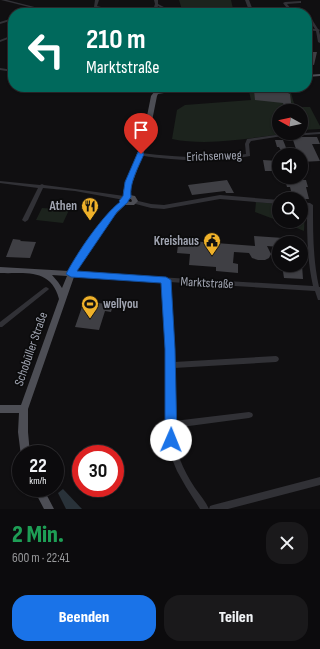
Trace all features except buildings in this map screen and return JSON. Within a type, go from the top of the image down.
[{"type":"main road","points":[[134,202],[135,199],[133,197],[125,199],[126,192],[141,154],[155,92]]},
{"type":"main road","name":"Schobüller Straße","points":[[24,445],[24,409],[71,274],[77,263],[114,211],[125,199]]},
{"type":"main road","points":[[0,270],[71,274]]},
{"type":"main road","points":[[38,272],[53,280],[61,290],[62,300]]},
{"type":"main road","points":[[0,409],[24,409]]},
{"type":"main road","points":[[43,497],[49,509]]},
{"type":"street","points":[[3,0],[36,8]]},
{"type":"street","points":[[13,2],[18,0]]},
{"type":"street","points":[[97,0],[96,7],[101,8]]},
{"type":"street","points":[[156,0],[156,8]]},
{"type":"street","points":[[288,8],[286,3],[299,1]]},
{"type":"street","points":[[157,4],[163,8]]},
{"type":"street","points":[[312,21],[318,30],[320,42]]},
{"type":"street","name":"Erichsenweg","points":[[141,154],[187,157],[238,157],[248,154],[247,144],[249,140],[276,136],[320,133]]},
{"type":"street","points":[[0,182],[42,186],[125,199]]},
{"type":"street","points":[[25,220],[42,186]]},
{"type":"street","points":[[134,202],[164,207],[220,196],[272,201]]},
{"type":"street","points":[[308,205],[310,205],[310,236],[320,298]]},
{"type":"street","name":"Marktstraße","points":[[71,274],[318,289]]},
{"type":"street","points":[[166,280],[170,365],[171,440],[174,456],[182,475],[205,509]]},
{"type":"street","name":"Schobüller Straße","points":[[0,325],[46,289]]},
{"type":"street","points":[[170,365],[276,359]]},
{"type":"street","points":[[171,425],[249,414]]},
{"type":"street","points":[[213,509],[320,481]]},
{"type":"shaded area","points":[[179,0],[231,0],[233,8],[181,8]]},
{"type":"shaded area","points":[[249,92],[290,92],[294,104],[272,104],[272,136],[217,142],[172,139],[177,110],[185,105],[251,100]]},
{"type":"shaded area","points":[[308,107],[310,107],[320,126],[320,129],[308,130]]},
{"type":"shaded area","points":[[256,202],[272,203],[272,218],[255,212]]},
{"type":"shaded area","points":[[42,208],[69,210],[63,223],[36,220]]},
{"type":"shaded area","points":[[297,228],[304,228],[304,231]]},
{"type":"shaded area","points":[[64,490],[82,509],[66,509],[60,497],[64,497]]},
{"type":"place","name":"Athen","points":[[90,221]]},
{"type":"place","name":"Kreishaus","points":[[212,256]]},
{"type":"place","name":"wellyou","points":[[90,319]]},
{"type":"route","points":[[141,154],[129,182],[126,192],[127,197],[124,198],[124,202],[114,211],[77,263],[71,274],[108,275],[166,280],[170,349],[171,440]]}]
